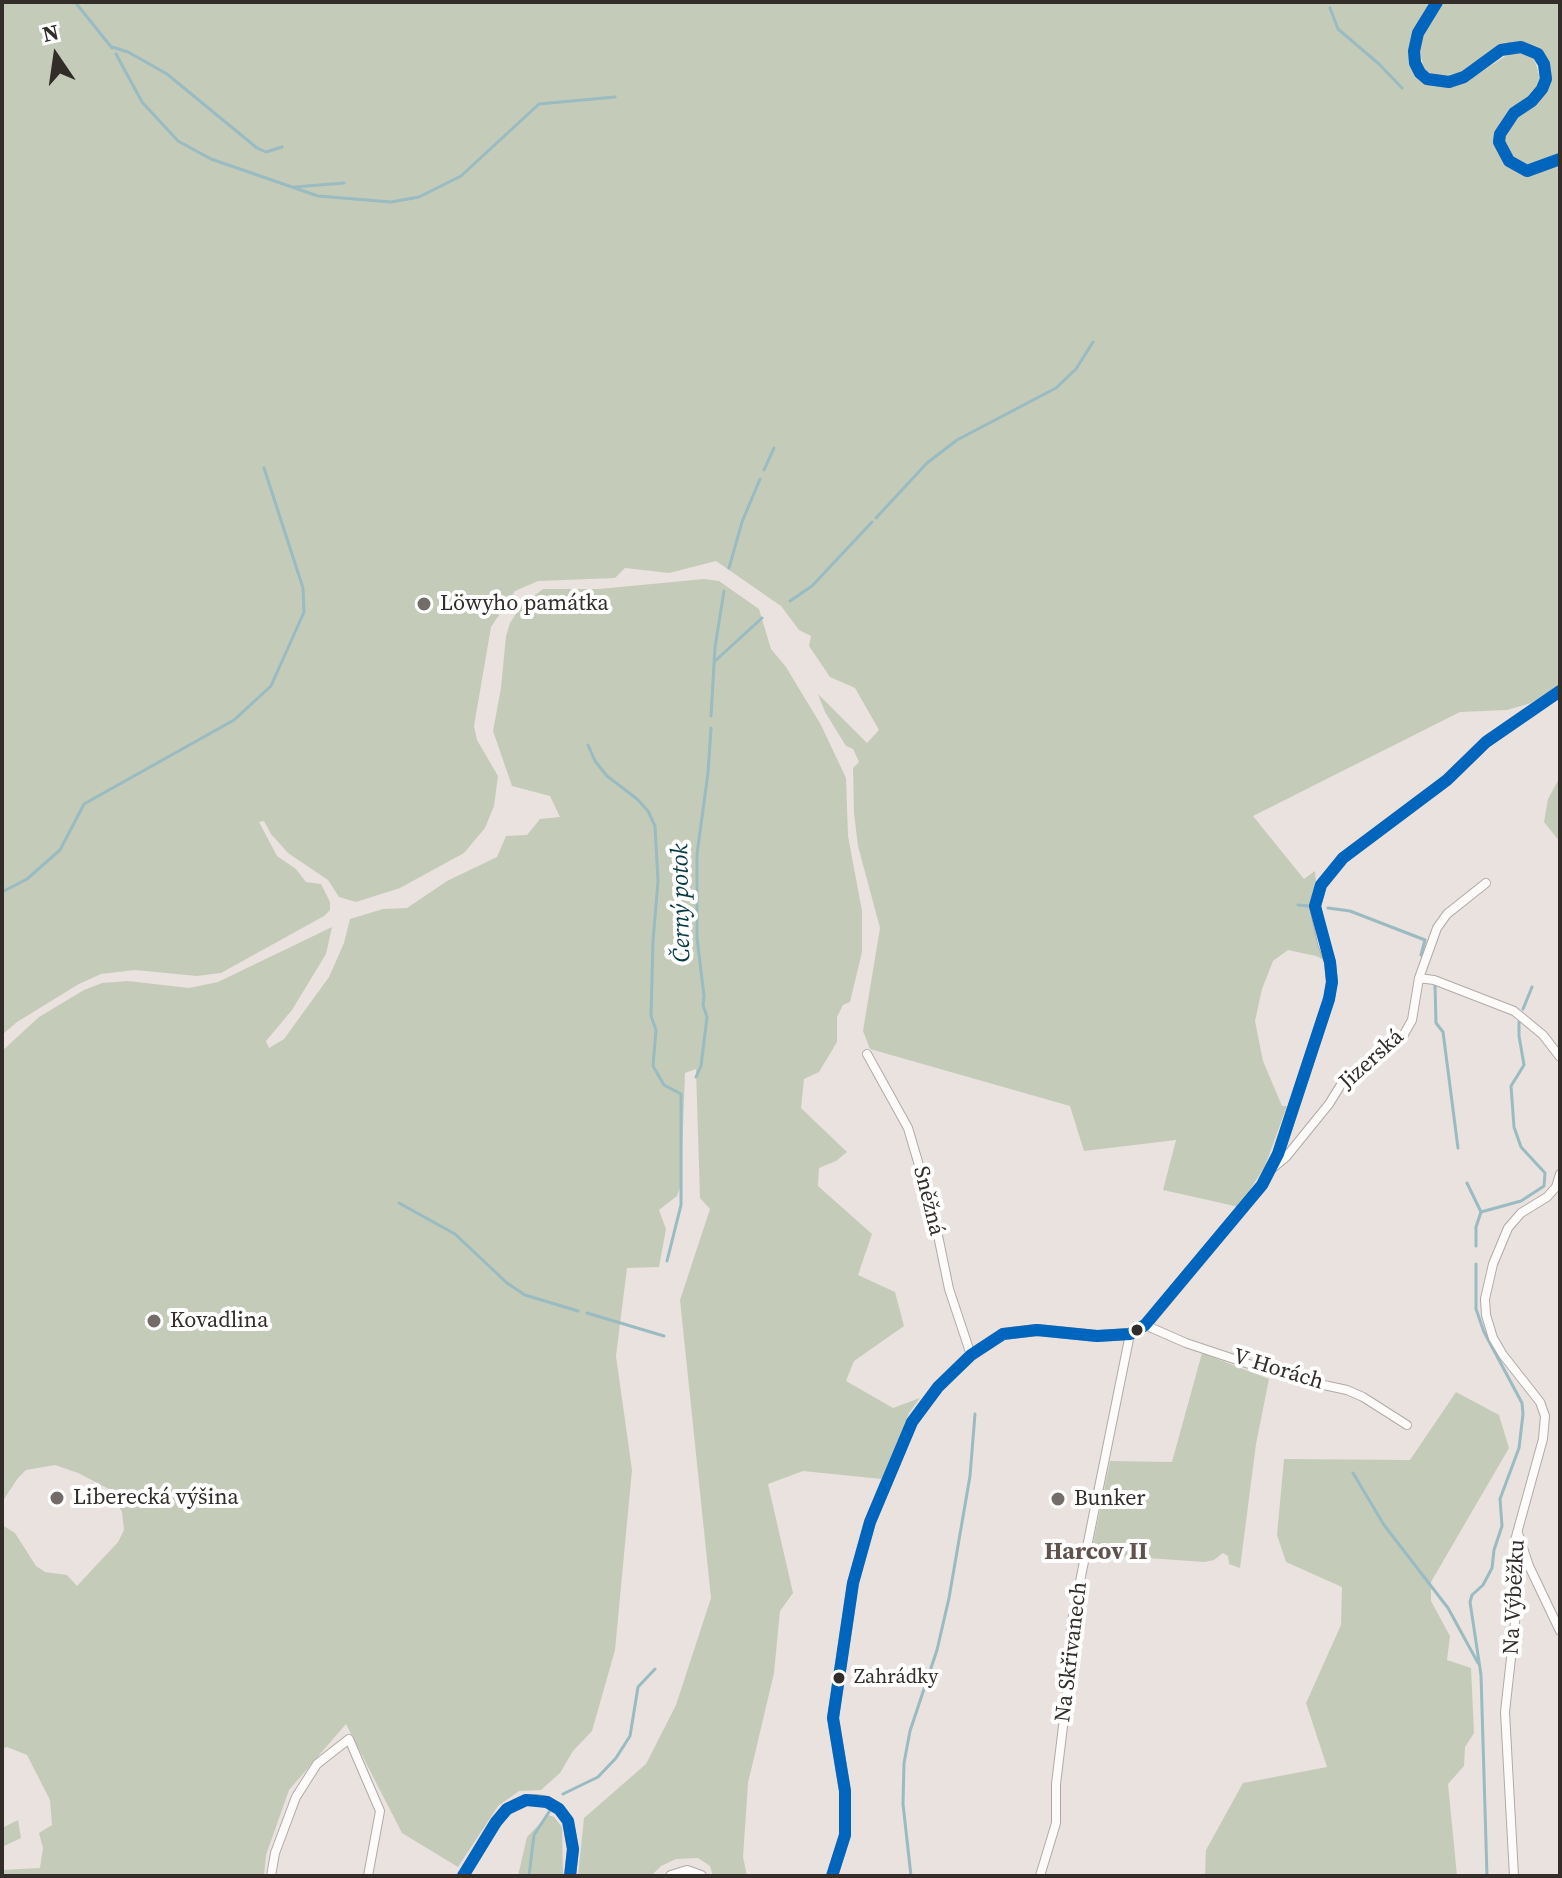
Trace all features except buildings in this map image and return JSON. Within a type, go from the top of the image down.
[{"type":"street","points":[[1437,2],[1418,33],[1414,51],[1420,73],[1427,79],[1449,82],[1464,77],[1501,50],[1521,47],[1538,54],[1544,64],[1546,79],[1542,89],[1532,101],[1514,113],[1500,134],[1499,142],[1509,161],[1527,171],[1560,159]]},
{"type":"street","name":"Jizerská","points":[[1272,1169],[1332,982],[1330,962],[1315,906],[1321,885],[1343,858],[1447,780],[1486,742],[1560,691]]},
{"type":"street","points":[[1486,883],[1447,914],[1437,928],[1419,978],[1434,980],[1514,1011],[1543,1035],[1560,1057]]},
{"type":"street","name":"Jizerská","points":[[832,1876],[842,1849],[847,1819],[833,1718],[858,1559],[870,1522],[912,1422],[938,1387],[971,1355],[1003,1334],[1037,1330],[1097,1336],[1130,1334],[1145,1325],[1272,1169],[1286,1157],[1342,1083],[1403,1036],[1412,1020],[1419,978]]},
{"type":"street","name":"Sněžná","points":[[867,1054],[908,1128],[934,1216],[949,1289],[971,1355]]},
{"type":"street","name":"Na Výběžku","points":[[1514,1876],[1505,1712],[1516,1613],[1514,1544],[1543,1439],[1545,1416],[1540,1402],[1493,1338],[1485,1299],[1493,1264],[1508,1228],[1521,1213],[1547,1197],[1556,1187],[1560,1174]]},
{"type":"street","name":"V Horách","points":[[1145,1325],[1186,1343],[1291,1378],[1347,1390],[1407,1425]]},
{"type":"street","name":"Na Skřivanech","points":[[1040,1876],[1056,1823],[1056,1784],[1072,1621],[1130,1334]]},
{"type":"street","points":[[1518,1532],[1529,1566],[1560,1631]]},
{"type":"street","points":[[271,1876],[275,1853],[296,1797],[317,1764],[349,1739],[380,1811],[368,1876]]},
{"type":"street","points":[[463,1876],[507,1809],[526,1800],[536,1800],[559,1809],[568,1821],[573,1849],[570,1876]]},
{"type":"street","points":[[671,1876],[687,1871],[701,1876]]},
{"type":"green space","points":[[2,2],[1430,2],[1413,31],[1408,51],[1415,77],[1424,84],[1450,87],[1466,82],[1510,53],[1520,52],[1534,58],[1540,78],[1537,86],[1510,110],[1494,133],[1494,143],[1506,166],[1527,177],[1560,165],[1560,684],[1531,703],[1507,710],[1460,712],[1253,816],[1304,879],[1315,871],[1316,882],[1310,906],[1324,960],[1288,950],[1273,961],[1262,989],[1255,1021],[1263,1061],[1282,1106],[1287,1106],[1265,1166],[1239,1207],[1163,1190],[1176,1140],[1084,1151],[1070,1106],[870,1049],[863,1031],[880,928],[858,846],[853,768],[859,762],[825,712],[818,694],[867,743],[879,730],[855,688],[830,677],[809,646],[811,636],[799,630],[781,606],[716,561],[669,573],[625,568],[615,578],[538,581],[515,591],[491,627],[474,726],[477,740],[498,776],[494,806],[485,828],[464,853],[400,888],[356,902],[339,897],[328,880],[288,853],[264,821],[259,822],[277,856],[296,869],[306,882],[321,884],[330,902],[330,910],[324,916],[221,973],[197,976],[135,970],[101,974],[17,1022],[2,1035]]},
{"type":"green space","points":[[1444,2],[1560,2],[1560,152],[1528,165],[1513,157],[1505,141],[1505,136],[1518,118],[1547,92],[1551,79],[1549,62],[1542,50],[1521,41],[1507,42],[1498,45],[1461,72],[1440,77],[1424,70],[1420,51],[1423,34]]},
{"type":"green space","points":[[704,579],[719,581],[759,609],[771,649],[786,667],[821,725],[846,778],[848,836],[862,911],[862,952],[850,1002],[843,1005],[837,1017],[837,1042],[819,1072],[804,1079],[801,1108],[847,1152],[819,1168],[818,1186],[872,1234],[858,1275],[895,1292],[904,1326],[854,1361],[846,1381],[893,1408],[920,1398],[909,1413],[882,1479],[803,1471],[768,1484],[793,1593],[780,1611],[774,1673],[748,1783],[743,1857],[747,1876],[713,1876],[710,1866],[698,1858],[676,1859],[661,1866],[651,1876],[578,1876],[584,1818],[646,1764],[676,1705],[711,1598],[680,1300],[710,1209],[700,1198],[696,1069],[685,1073],[681,1184],[677,1196],[659,1210],[666,1229],[659,1267],[627,1268],[616,1356],[632,1470],[615,1650],[592,1731],[573,1751],[560,1773],[541,1790],[519,1791],[498,1806],[458,1867],[402,1833],[346,1724],[289,1790],[266,1855],[264,1876],[2,1876],[2,1870],[40,1868],[43,1848],[39,1833],[52,1825],[50,1800],[27,1755],[7,1747],[2,1749],[2,1525],[15,1533],[36,1566],[45,1572],[67,1575],[77,1586],[118,1542],[124,1530],[122,1512],[111,1490],[55,1465],[26,1470],[2,1502],[2,1051],[39,1017],[102,983],[128,981],[189,988],[218,982],[332,927],[326,954],[292,1010],[266,1041],[269,1048],[284,1039],[329,977],[344,943],[350,919],[383,909],[407,908],[447,881],[497,857],[506,836],[527,835],[540,819],[560,817],[550,796],[512,786],[493,731],[506,636],[521,606],[543,589],[599,589]]},
{"type":"green space","points":[[1560,777],[1560,842],[1544,822],[1548,799]]},
{"type":"green space","points":[[1202,1353],[1269,1379],[1256,1444],[1240,1568],[1229,1564],[1228,1556],[1223,1553],[1214,1560],[1204,1562],[1091,1554],[1110,1461],[1172,1462]]},
{"type":"green space","points":[[1456,1392],[1499,1415],[1509,1448],[1431,1582],[1431,1601],[1450,1636],[1447,1660],[1471,1668],[1474,1733],[1465,1747],[1464,1766],[1448,1784],[1457,1876],[1205,1876],[1206,1850],[1243,1783],[1327,1767],[1306,1703],[1341,1625],[1342,1587],[1286,1562],[1277,1535],[1284,1459],[1410,1460]]},
{"type":"green space","points":[[548,1815],[562,1827],[563,1876],[518,1876],[527,1837]]},
{"type":"green space","points":[[18,1820],[21,1838],[2,1847],[2,1828]]},
{"type":"waterway","points":[[75,2],[112,48]]},
{"type":"waterway","points":[[1330,8],[1338,29],[1402,88]]},
{"type":"waterway","points":[[112,47],[128,52],[167,74],[257,148],[266,152],[282,147]]},
{"type":"waterway","points":[[116,54],[142,102],[178,141],[211,159],[318,196],[391,202],[419,197],[461,176],[539,104],[615,97]]},
{"type":"waterway","points":[[295,187],[344,183]]},
{"type":"waterway","points":[[876,518],[927,463],[957,440],[1056,388],[1076,369],[1093,342]]},
{"type":"waterway","name":"Černý potok","points":[[764,470],[774,448]]},
{"type":"waterway","points":[[2,892],[27,879],[60,850],[84,804],[234,720],[271,686],[304,612],[303,588],[264,468]]},
{"type":"waterway","name":"Černý potok","points":[[729,568],[742,522],[760,479]]},
{"type":"waterway","points":[[790,601],[812,586],[872,522]]},
{"type":"waterway","name":"Černý potok","points":[[711,716],[715,647],[724,591]]},
{"type":"waterway","points":[[715,661],[762,618]]},
{"type":"waterway","name":"Černý potok","points":[[696,1077],[701,1066],[707,1017],[703,1005],[697,938],[697,854],[711,728]]},
{"type":"waterway","points":[[588,745],[607,776],[637,799],[648,811],[655,826],[658,881],[653,941],[651,1016],[656,1030],[653,1066],[664,1085],[681,1094],[681,1205],[667,1261]]},
{"type":"waterway","points":[[1298,905],[1309,906]]},
{"type":"waterway","points":[[1328,908],[1350,911],[1425,940],[1421,955]]},
{"type":"waterway","points":[[1435,984],[1436,1023],[1443,1032],[1458,1148]]},
{"type":"waterway","points":[[1523,1009],[1532,987]]},
{"type":"waterway","points":[[1476,1246],[1476,1227],[1481,1212],[1521,1201],[1544,1186],[1545,1173],[1521,1147],[1514,1127],[1511,1086],[1524,1065],[1519,1022]]},
{"type":"waterway","points":[[1467,1183],[1481,1212]]},
{"type":"waterway","points":[[399,1203],[455,1234],[507,1283],[525,1295],[578,1311]]},
{"type":"waterway","points":[[1476,1264],[1476,1309],[1484,1332],[1522,1403],[1523,1414],[1519,1448],[1500,1499],[1502,1526],[1492,1568],[1470,1602],[1481,1675],[1487,1876]]},
{"type":"waterway","points":[[587,1313],[664,1336]]},
{"type":"waterway","points":[[911,1876],[903,1804],[904,1763],[910,1731],[937,1650],[949,1598],[970,1476],[975,1414]]},
{"type":"waterway","points":[[1353,1473],[1384,1525],[1448,1608],[1478,1663]]},
{"type":"waterway","name":"Černý potok","points":[[563,1794],[598,1777],[616,1758],[630,1736],[638,1687],[655,1669]]},
{"type":"waterway","name":"Černý potok","points":[[529,1876],[534,1835],[551,1809]]},
{"type":"transit line","points":[[1437,2],[1418,33],[1414,51],[1420,73],[1427,79],[1449,82],[1464,77],[1501,50],[1521,47],[1538,54],[1544,64],[1546,79],[1542,89],[1532,101],[1514,113],[1500,134],[1499,142],[1509,161],[1527,171],[1560,159]]},
{"type":"transit line","points":[[832,1876],[845,1835],[845,1791],[833,1718],[853,1583],[870,1522],[912,1422],[938,1387],[971,1355],[1003,1334],[1037,1330],[1097,1336],[1130,1334],[1145,1325],[1262,1185],[1278,1154],[1332,982],[1330,962],[1315,906],[1321,885],[1343,858],[1447,780],[1486,742],[1560,691]]},
{"type":"transit line","points":[[463,1876],[496,1822],[507,1809],[526,1800],[547,1802],[559,1809],[568,1821],[573,1849],[570,1876]]},
{"type":"place","name":"Löwyho památka","points":[[424,604]]},
{"type":"place","name":"Kovadlina","points":[[154,1321]]},
{"type":"place","name":"Liberecká výšina","points":[[57,1498]]},
{"type":"place","name":"Bunker","points":[[1058,1499]]},
{"type":"place","name":"Zahrádky","points":[[839,1678]]},
{"type":"district","name":"Harcov II","points":[[1096,1553]]}]
